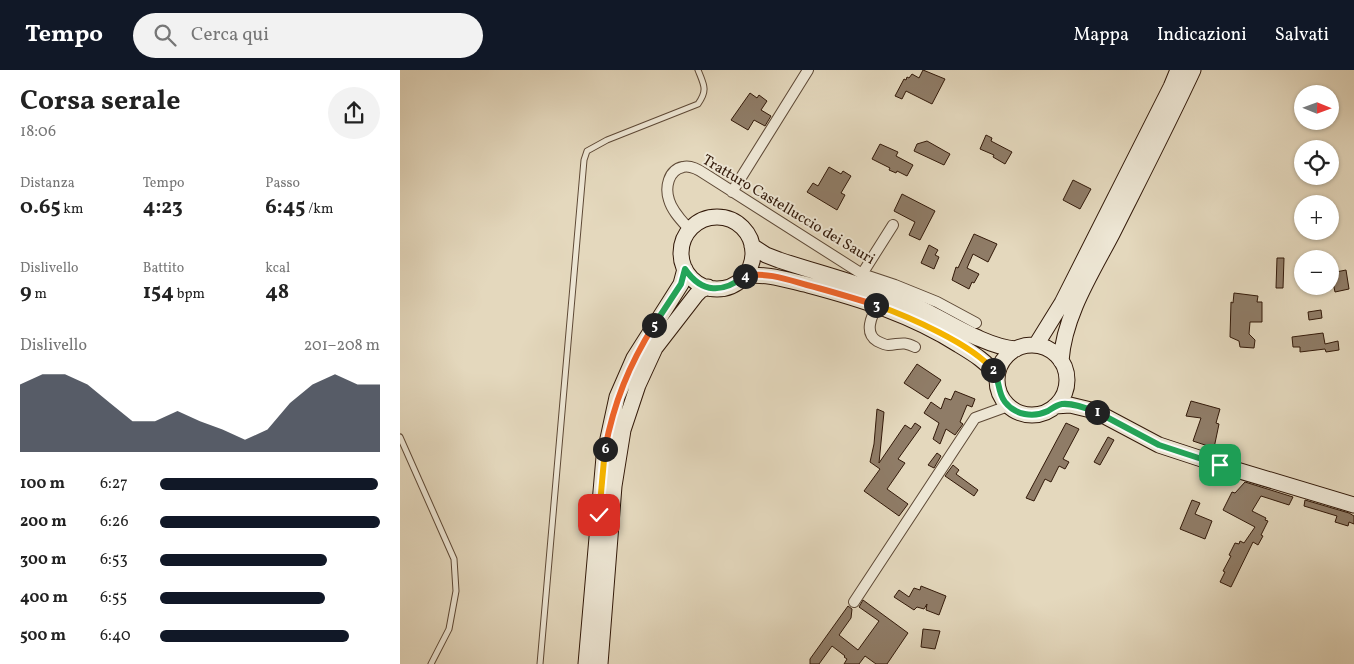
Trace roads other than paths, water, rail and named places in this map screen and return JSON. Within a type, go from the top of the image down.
[{"type":"main road","points":[[1036,345],[1062,303],[1178,70]]},
{"type":"main road","points":[[1061,361],[1064,335],[1080,297],[1193,70]]},
{"type":"main road","points":[[708,288],[691,278],[685,269],[681,249],[689,229],[698,222],[709,218],[720,217],[731,220],[741,226],[748,235],[752,246],[752,256],[744,276]]},
{"type":"main road","points":[[752,246],[766,255],[779,260],[877,291],[917,306],[988,342],[1004,348],[1016,349]]},
{"type":"main road","points":[[586,664],[604,457],[617,397],[634,358],[681,284],[685,269]]},
{"type":"main road","points":[[600,664],[614,486],[622,430],[638,385],[655,348],[696,295],[701,290],[708,288],[729,286],[744,276],[762,274],[776,276],[839,293],[899,313],[945,336],[979,357],[991,367],[997,376],[999,392],[1008,406],[1016,411],[1030,415],[1042,413],[1056,406],[1070,404],[1095,411],[1159,445],[1354,505]]},
{"type":"main road","points":[[997,376],[1003,360],[1016,349],[1036,345],[1046,348],[1061,361],[1065,371],[1066,381],[1061,398],[1056,406]]},
{"type":"main road","points":[[1066,381],[1078,396],[1095,411]]},
{"type":"street","points":[[732,192],[808,70]]},
{"type":"street","name":"Tratturo Castelluccio dei Sauri","points":[[689,229],[669,202],[667,190],[669,179],[673,173],[682,167],[694,168],[862,274],[895,284],[937,302],[976,322]]},
{"type":"street","points":[[862,274],[893,225]]},
{"type":"street","points":[[878,306],[870,322],[870,331],[874,339],[888,345],[902,342],[915,347]]},
{"type":"street","points":[[854,602],[976,418],[1008,406]]},
{"type":"lane","points":[[540,664],[584,160],[587,151],[607,140],[698,104],[704,96],[705,88],[698,70]]},
{"type":"lane","points":[[400,437],[454,559],[456,591],[449,629],[431,664]]}]
